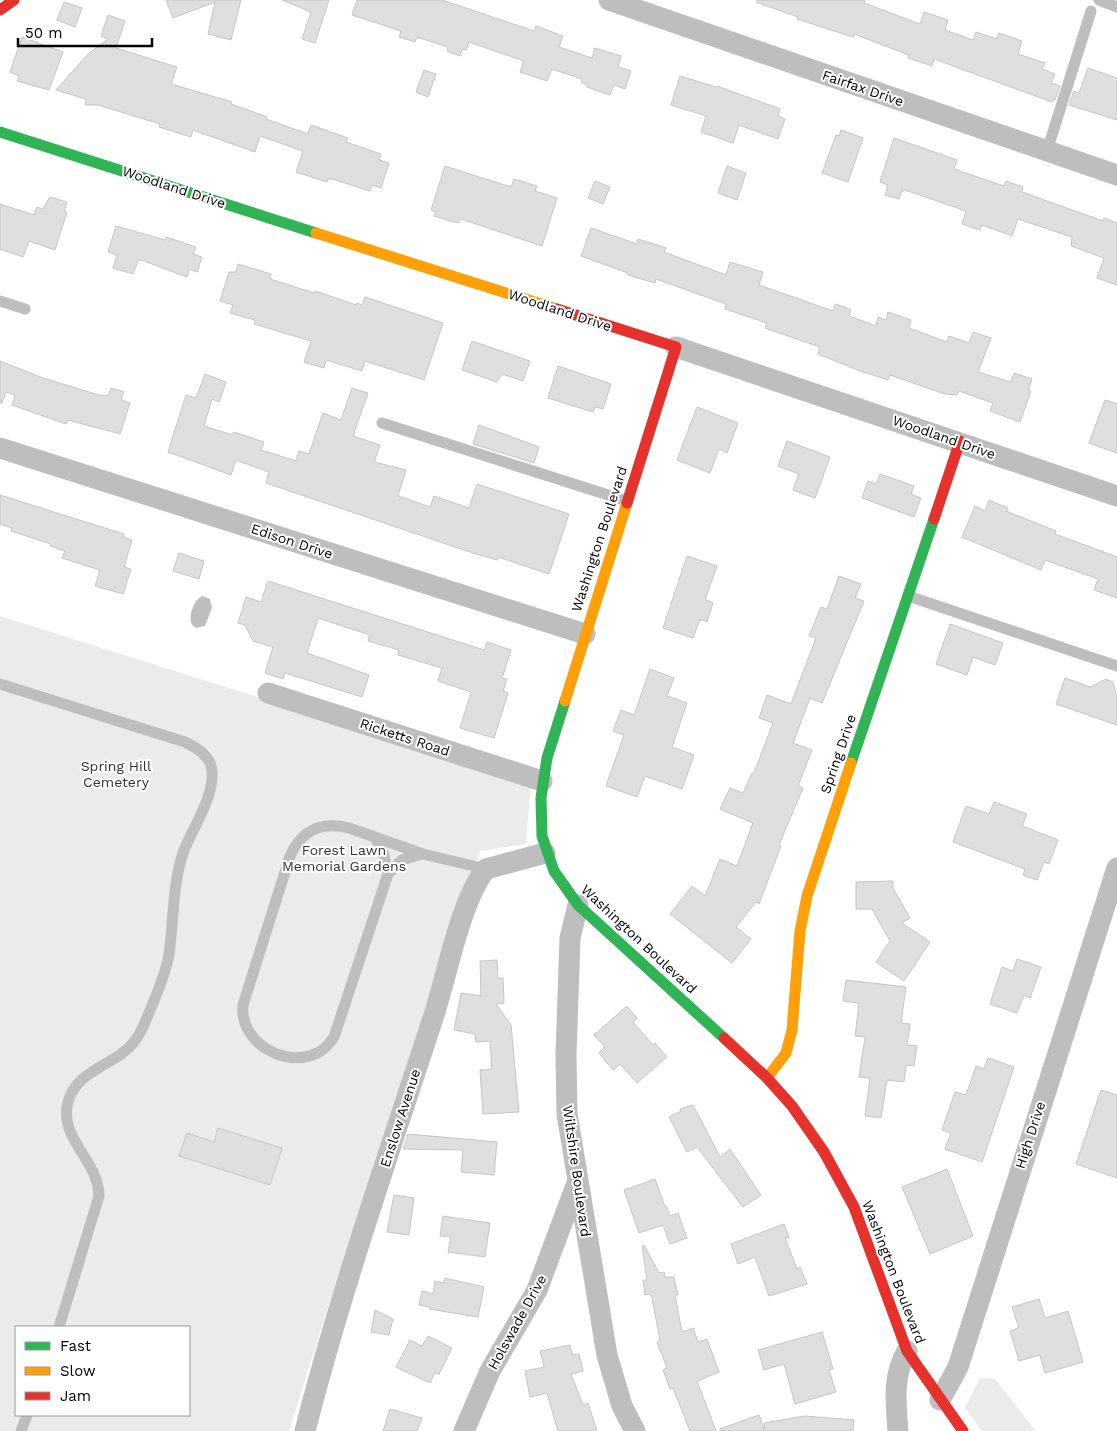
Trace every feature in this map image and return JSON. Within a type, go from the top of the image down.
[{"type":"street","points":[[0,10],[14,0]]},
{"type":"street","name":"Fairfax Drive","points":[[608,0],[1117,175]]},
{"type":"street","name":"Woodland Drive","points":[[0,132],[676,347],[960,441],[1117,496]]},
{"type":"street","name":"Washington Boulevard","points":[[676,347],[556,725],[542,781],[540,817],[545,852],[558,882],[578,905],[767,1078],[803,1121],[843,1185],[864,1230],[907,1351],[940,1400],[964,1431]]},
{"type":"street","name":"Spring Drive","points":[[767,1078],[786,1054],[792,1030],[800,931],[807,896],[960,441]]},
{"type":"street","name":"Edison Drive","points":[[0,448],[585,634]]},
{"type":"street","name":"Ricketts Road","points":[[268,693],[542,781]]},
{"type":"street","points":[[486,869],[545,852]]},
{"type":"street","name":"High Drive","points":[[940,1400],[958,1367],[1117,868]]},
{"type":"street","name":"Enslow Avenue","points":[[305,1431],[348,1274],[435,1012],[472,892],[486,869]]},
{"type":"street","name":"Wiltshire Boulevard","points":[[578,905],[570,938],[566,1092],[569,1135],[606,1355],[619,1398],[635,1431]]},
{"type":"street","name":"Holswade Drive","points":[[464,1431],[490,1371],[537,1290],[577,1183]]},
{"type":"street","points":[[898,1431],[895,1394],[896,1376],[907,1351]]},
{"type":"lane","points":[[1099,0],[1117,7]]},
{"type":"lane","points":[[1047,151],[1091,11]]},
{"type":"lane","points":[[0,301],[25,309]]},
{"type":"lane","points":[[382,423],[627,501]]},
{"type":"lane","points":[[907,596],[1117,666]]},
{"type":"lane","points":[[0,684],[185,742],[206,756],[212,769],[206,798],[176,877],[168,955],[160,986],[144,1025],[134,1042],[124,1052],[82,1079],[73,1089],[68,1102],[68,1127],[93,1169],[99,1184],[99,1196],[59,1326]]},
{"type":"lane","points":[[423,854],[402,860],[388,874],[334,1037],[319,1052],[299,1058],[279,1054],[258,1044],[244,1026],[242,1016],[243,1005],[295,846],[308,832],[328,825],[343,827],[423,854],[486,869]]},
{"type":"lane","points":[[375,837],[384,855],[388,874]]},
{"type":"lane","points":[[21,1431],[27,1416]]},
{"type":"green space","points":[[0,616],[531,783],[526,844],[480,851],[344,1256],[289,1431],[0,1431]]},
{"type":"green space","points":[[980,1378],[995,1379],[1036,1431],[982,1431],[965,1408]]},
{"type":"shaded area","points":[[202,596],[210,599],[212,608],[205,626],[196,628],[192,625],[191,613],[196,601]]},
{"type":"building","points":[[166,0],[241,0],[231,40],[208,34],[215,2],[173,18]]},
{"type":"building","points":[[282,0],[329,0],[315,43],[302,39],[311,12]]},
{"type":"building","points":[[357,0],[442,0],[534,31],[536,26],[563,36],[559,47],[592,58],[595,48],[621,56],[618,67],[631,71],[625,89],[614,85],[610,95],[587,87],[587,85],[581,82],[582,79],[552,69],[547,81],[520,72],[524,61],[469,42],[466,50],[462,49],[460,56],[447,51],[448,47],[417,37],[415,42],[399,37],[401,31],[352,15]]},
{"type":"building","points":[[757,0],[865,0],[864,3],[920,24],[924,12],[948,20],[945,30],[973,40],[976,32],[997,39],[999,33],[1022,41],[1018,54],[1045,63],[1042,69],[1055,74],[1051,83],[1060,86],[1055,100],[1053,99],[1052,102],[934,59],[932,66],[908,58],[909,55],[854,34],[853,37],[797,19],[798,17],[756,2]]},
{"type":"building","points":[[64,2],[82,8],[75,27],[57,20]]},
{"type":"building","points":[[108,15],[125,21],[116,48],[177,67],[171,84],[232,102],[231,104],[267,117],[266,119],[308,134],[311,125],[348,138],[346,142],[381,154],[379,160],[389,163],[381,188],[372,185],[370,191],[329,178],[327,182],[296,172],[303,151],[260,136],[255,152],[193,130],[191,137],[159,127],[160,124],[98,105],[85,105],[86,99],[56,90],[89,53],[108,39],[101,36]]},
{"type":"building","points":[[22,37],[63,52],[49,90],[17,81],[19,76],[10,72]]},
{"type":"building","points":[[1088,68],[1117,78],[1117,120],[1069,105],[1074,91],[1079,93]]},
{"type":"building","points":[[424,70],[436,74],[428,97],[416,92]]},
{"type":"building","points":[[680,76],[717,86],[780,109],[778,116],[785,119],[778,139],[739,125],[733,143],[701,132],[706,116],[671,105]]},
{"type":"building","points":[[841,130],[863,138],[848,182],[822,173],[836,135],[839,136]]},
{"type":"building","points":[[894,138],[957,160],[954,169],[1004,186],[1006,181],[1023,187],[1022,192],[1103,221],[1104,218],[1117,223],[1117,285],[1097,278],[1104,258],[1071,246],[1072,237],[1018,219],[1012,236],[982,225],[980,230],[962,224],[966,211],[905,190],[902,191],[899,199],[885,195],[888,185],[880,182]]},
{"type":"building","points":[[445,166],[511,187],[514,179],[537,186],[535,191],[557,198],[542,246],[461,219],[458,223],[434,216],[436,212],[431,210]]},
{"type":"building","points":[[727,166],[746,173],[737,200],[718,193]]},
{"type":"building","points":[[595,181],[610,187],[603,204],[588,198]]},
{"type":"building","points":[[50,197],[67,202],[64,211],[67,212],[55,250],[29,241],[23,257],[0,249],[0,204],[34,215],[37,207],[43,209]]},
{"type":"building","points":[[116,226],[165,240],[166,237],[196,247],[193,254],[202,257],[197,272],[189,269],[187,277],[141,260],[138,261],[133,274],[113,268],[117,255],[108,252]]},
{"type":"building","points":[[591,228],[637,244],[638,239],[666,248],[664,252],[726,275],[730,262],[763,272],[759,285],[833,311],[836,304],[851,310],[849,316],[876,326],[878,317],[886,320],[888,312],[911,320],[909,328],[947,342],[949,336],[969,343],[973,332],[991,338],[978,372],[1011,382],[1014,373],[1032,379],[1028,390],[1031,391],[1020,422],[990,411],[993,403],[959,391],[957,395],[945,394],[890,375],[888,380],[860,371],[818,354],[820,347],[765,328],[767,323],[725,309],[726,304],[656,279],[655,283],[628,275],[628,273],[581,256]]},
{"type":"building","points":[[238,264],[271,274],[270,279],[314,293],[315,291],[356,305],[357,303],[362,305],[365,297],[443,323],[424,380],[365,361],[362,371],[326,360],[324,368],[304,362],[311,341],[254,324],[255,320],[230,313],[233,305],[220,301],[229,272],[236,272]]},
{"type":"building","points":[[472,341],[530,361],[523,381],[502,374],[497,382],[462,370]]},
{"type":"building","points":[[0,361],[43,378],[99,395],[108,396],[111,388],[124,392],[121,400],[130,403],[120,434],[68,420],[66,424],[12,405],[15,395],[6,392],[2,403],[0,403]]},
{"type":"building","points":[[558,366],[611,384],[603,409],[595,407],[593,412],[548,398]]},
{"type":"building","points":[[205,374],[226,382],[219,402],[212,399],[204,426],[233,435],[234,432],[264,442],[261,450],[296,461],[299,451],[309,454],[323,413],[341,420],[352,388],[368,393],[353,436],[380,445],[374,462],[406,470],[398,496],[430,507],[434,496],[469,508],[477,484],[569,514],[549,574],[498,557],[497,560],[473,553],[266,483],[269,472],[236,460],[231,475],[168,452],[186,395],[196,398]]},
{"type":"building","points":[[1105,400],[1117,404],[1117,453],[1089,443]]},
{"type":"building","points":[[697,407],[738,423],[727,453],[719,449],[710,473],[677,460]]},
{"type":"building","points":[[479,425],[539,447],[534,463],[473,444]]},
{"type":"building","points":[[787,441],[830,457],[815,498],[793,490],[799,474],[778,466]]},
{"type":"building","points":[[880,474],[914,486],[911,494],[921,498],[914,517],[862,498],[868,481],[876,484]]},
{"type":"building","points":[[0,495],[124,534],[123,537],[132,540],[124,567],[131,569],[123,594],[95,586],[100,570],[62,558],[65,551],[50,546],[51,544],[11,531],[12,528],[0,524]]},
{"type":"building","points":[[989,500],[1008,508],[1006,511],[1056,531],[1055,534],[1117,557],[1117,598],[1094,590],[1098,579],[1045,560],[1041,570],[962,537],[975,506],[985,511]]},
{"type":"building","points":[[179,553],[204,561],[199,579],[173,571]]},
{"type":"building","points":[[687,556],[717,566],[705,600],[713,603],[707,622],[700,619],[693,638],[663,628]]},
{"type":"building","points":[[839,576],[861,584],[855,598],[864,601],[822,703],[810,698],[793,743],[812,750],[798,786],[803,788],[779,845],[781,846],[759,904],[756,902],[736,927],[751,939],[732,963],[670,914],[692,886],[705,896],[720,859],[737,866],[753,823],[720,809],[730,788],[743,793],[752,773],[754,773],[773,723],[759,718],[767,695],[791,704],[816,638],[809,636],[821,607],[827,609]]},
{"type":"building","points":[[268,581],[484,650],[487,642],[511,650],[502,678],[507,679],[503,691],[508,693],[494,738],[460,728],[471,692],[438,681],[442,668],[398,655],[399,650],[368,641],[370,635],[318,618],[307,653],[369,675],[362,697],[285,673],[283,679],[265,673],[273,647],[253,641],[245,625],[238,623],[246,597],[261,602]]},
{"type":"building","points":[[950,624],[1003,643],[995,665],[973,657],[967,675],[936,664]]},
{"type":"building","points":[[650,669],[674,678],[667,696],[687,703],[672,747],[694,755],[682,789],[645,776],[637,797],[606,786],[624,735],[613,731],[621,710],[634,715]]},
{"type":"building","points":[[1065,678],[1090,687],[1106,679],[1113,682],[1117,697],[1117,725],[1056,704]]},
{"type":"building","points":[[994,802],[1027,814],[1022,826],[1058,840],[1049,864],[1044,862],[1037,880],[1023,875],[1025,869],[953,842],[966,806],[989,814]]},
{"type":"building","points":[[893,881],[893,888],[910,918],[902,923],[930,942],[904,981],[876,962],[890,941],[872,909],[856,909],[856,882]]},
{"type":"building","points":[[1017,959],[1041,967],[1030,998],[1024,995],[1017,1013],[990,1004],[1002,967],[1013,971]]},
{"type":"building","points":[[497,960],[498,978],[503,978],[504,1003],[496,1004],[511,1025],[519,1112],[483,1114],[480,1070],[492,1069],[490,1041],[476,1042],[475,1034],[454,1030],[461,993],[481,996],[480,961]]},
{"type":"building","points":[[846,980],[906,987],[901,1023],[910,1024],[907,1045],[917,1046],[914,1066],[906,1065],[904,1082],[887,1080],[881,1118],[865,1116],[870,1078],[859,1077],[865,1037],[855,1036],[859,1003],[843,1001]]},
{"type":"building","points":[[627,1006],[637,1018],[633,1022],[653,1045],[655,1043],[667,1057],[637,1083],[620,1064],[613,1070],[599,1053],[605,1047],[594,1035]]},
{"type":"building","points":[[988,1058],[1014,1067],[982,1162],[945,1149],[951,1133],[942,1130],[955,1092],[966,1095],[976,1066],[984,1069]]},
{"type":"building","points":[[1101,1090],[1117,1095],[1117,1178],[1076,1164]]},
{"type":"building","points":[[693,1105],[720,1157],[730,1149],[761,1195],[743,1207],[697,1147],[687,1152],[669,1117],[681,1111],[680,1109]]},
{"type":"building","points":[[218,1128],[282,1148],[270,1185],[179,1156],[187,1133],[214,1142]]},
{"type":"building","points":[[408,1134],[497,1142],[494,1175],[461,1172],[463,1150],[403,1149]]},
{"type":"building","points":[[947,1169],[973,1236],[930,1254],[902,1187]]},
{"type":"building","points":[[655,1179],[665,1207],[670,1216],[678,1213],[687,1238],[670,1244],[663,1225],[639,1233],[624,1190]]},
{"type":"building","points":[[394,1195],[414,1198],[409,1235],[387,1232]]},
{"type":"building","points":[[443,1216],[490,1223],[485,1257],[448,1252],[451,1237],[440,1236]]},
{"type":"building","points":[[784,1224],[789,1237],[785,1238],[797,1269],[800,1267],[807,1284],[769,1296],[755,1257],[738,1264],[731,1244]]},
{"type":"building","points":[[644,1245],[659,1273],[664,1272],[665,1277],[674,1277],[678,1295],[675,1295],[682,1332],[693,1328],[698,1342],[707,1339],[719,1372],[697,1381],[716,1431],[690,1431],[673,1388],[670,1389],[663,1370],[667,1368],[657,1342],[660,1340],[652,1298],[650,1294],[645,1295],[643,1280],[647,1280],[642,1246]]},
{"type":"building","points":[[445,1278],[484,1287],[478,1317],[429,1309],[430,1307],[419,1305],[422,1291],[433,1294],[435,1281],[444,1283]]},
{"type":"building","points":[[1039,1299],[1045,1318],[1068,1311],[1083,1362],[1045,1373],[1040,1355],[1019,1361],[1010,1331],[1019,1328],[1012,1307]]},
{"type":"building","points":[[375,1310],[393,1319],[389,1335],[371,1332]]},
{"type":"building","points":[[822,1332],[833,1369],[829,1370],[836,1392],[795,1404],[784,1364],[764,1370],[758,1350]]},
{"type":"building","points":[[428,1336],[452,1348],[439,1374],[435,1373],[430,1383],[396,1367],[410,1340],[422,1346]]},
{"type":"building","points":[[570,1345],[572,1355],[579,1354],[583,1371],[571,1374],[583,1405],[588,1403],[597,1431],[558,1431],[547,1393],[530,1397],[525,1371],[544,1367],[540,1351]]},
{"type":"building","points":[[390,1409],[422,1418],[417,1431],[383,1431]]},
{"type":"building","points":[[759,1415],[765,1431],[720,1431],[720,1429]]},
{"type":"building","points":[[805,1416],[854,1420],[853,1431],[765,1431],[764,1423]]},
{"type":"traffic: fast","points":[[0,132],[316,233]]},
{"type":"traffic: fast","points":[[851,763],[934,519]]},
{"type":"traffic: fast","points":[[565,701],[547,758],[541,798],[542,836],[554,871],[578,905],[724,1038]]},
{"type":"traffic: slow","points":[[316,233],[557,309]]},
{"type":"traffic: slow","points":[[565,701],[627,503]]},
{"type":"traffic: slow","points":[[767,1078],[786,1053],[792,1030],[800,931],[807,896],[851,763]]},
{"type":"traffic: jam","points":[[0,10],[14,0]]},
{"type":"traffic: jam","points":[[557,309],[676,347],[627,503]]},
{"type":"traffic: jam","points":[[934,519],[960,441]]},
{"type":"traffic: jam","points":[[724,1038],[767,1078],[792,1106],[824,1152],[854,1207],[907,1351],[963,1431]]},
{"type":"park label","name":"Spring Hill Cemetery","points":[[116,774]]},
{"type":"park label","name":"Forest Lawn Memorial Gardens","points":[[344,858]]}]
